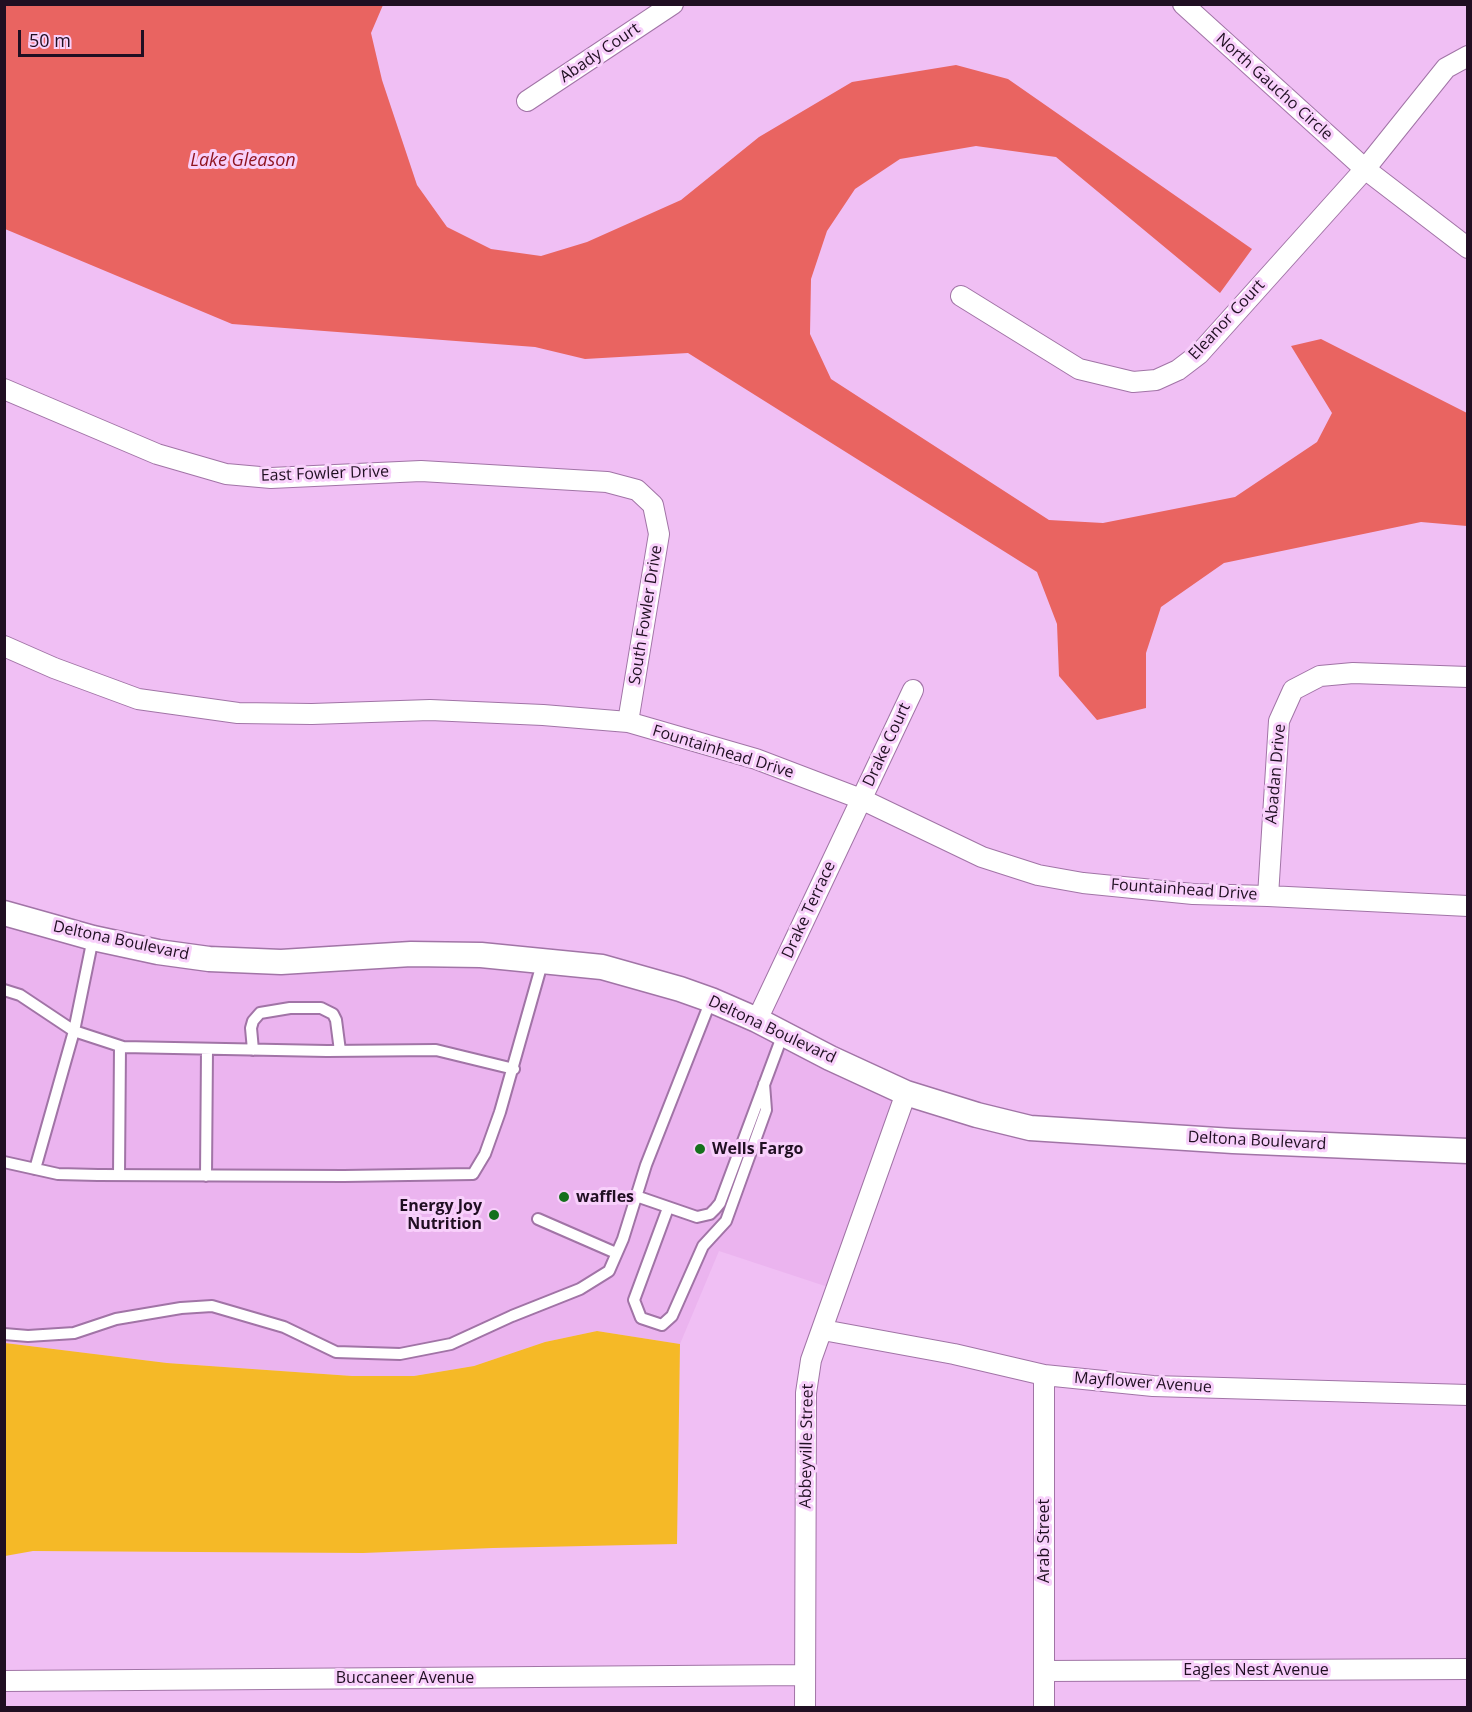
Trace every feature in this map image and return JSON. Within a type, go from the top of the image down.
[{"type":"street","name":"Abady Court","points":[[527,102],[673,4]]},
{"type":"street","name":"North Gaucho Circle","points":[[1183,4],[1365,169],[1467,248]]},
{"type":"street","name":"Eleanor Court","points":[[961,296],[1079,369],[1133,382],[1156,380],[1178,370],[1198,354],[1365,169],[1446,68],[1467,56]]},
{"type":"street","name":"East Fowler Drive","points":[[4,389],[157,454],[226,474],[270,478],[421,471],[607,482],[637,490],[653,508]]},
{"type":"street","name":"South Fowler Drive","points":[[628,722],[659,534],[653,508]]},
{"type":"street","name":"Fountainhead Drive","points":[[4,646],[54,668],[138,699],[238,713],[312,714],[430,710],[543,715],[628,722],[756,759],[861,799],[982,857],[1038,875],[1083,883],[1193,894],[1467,906]]},
{"type":"street","name":"Abadan Drive","points":[[1268,896],[1279,721],[1293,690],[1320,676],[1353,672],[1467,676]]},
{"type":"street","name":"Drake Court","points":[[861,799],[913,690]]},
{"type":"street","name":"Drake Terrace","points":[[757,1020],[861,799]]},
{"type":"street","name":"Deltona Boulevard","points":[[4,913],[93,938],[158,952],[209,959],[281,962],[423,954],[481,955],[602,967],[711,1000],[906,1093],[977,1115],[1030,1128],[1233,1141],[1467,1151]]},
{"type":"street","name":"Abbeyville Street","points":[[805,1707],[806,1393],[811,1360],[906,1093]]},
{"type":"street","name":"Mayflower Avenue","points":[[823,1330],[954,1354],[1044,1374],[1153,1386],[1467,1395]]},
{"type":"street","name":"Arab Street","points":[[1044,1374],[1044,1707]]},
{"type":"street","name":"Eagles Nest Avenue","points":[[1044,1671],[1467,1669]]},
{"type":"street","name":"Buccaneer Avenue","points":[[4,1681],[805,1675]]},
{"type":"lane","points":[[35,1168],[74,1031],[93,938]]},
{"type":"lane","points":[[4,1162],[58,1174],[344,1176],[473,1174],[485,1154],[514,1069],[543,960]]},
{"type":"lane","points":[[4,990],[20,995],[74,1031],[120,1046],[207,1050],[436,1050],[514,1069]]},
{"type":"lane","points":[[4,1334],[28,1336],[74,1333],[116,1320],[181,1308],[212,1306],[284,1327],[336,1352],[400,1354],[451,1344],[512,1316],[580,1289],[609,1271],[623,1239],[646,1165],[711,1000]]},
{"type":"lane","points":[[253,1050],[251,1028],[253,1021],[260,1013],[290,1008],[321,1008],[333,1014],[336,1020],[340,1051]]},
{"type":"lane","points":[[636,1196],[697,1216],[710,1214],[715,1209],[720,1203],[783,1033]]},
{"type":"lane","points":[[119,1175],[120,1046]]},
{"type":"lane","points":[[206,1176],[207,1050]]},
{"type":"lane","points":[[668,1208],[634,1300],[641,1318],[662,1325],[672,1316],[702,1246],[726,1221],[766,1110],[764,1084]]},
{"type":"lane","points":[[538,1219],[616,1253]]},
{"type":"shaded area","points":[[4,922],[90,946],[410,963],[480,964],[600,975],[669,994],[745,1024],[894,1097],[828,1287],[719,1251],[680,1344],[597,1331],[545,1342],[474,1366],[414,1376],[352,1376],[167,1363],[5,1343]]},
{"type":"shaded area","points":[[597,1331],[680,1344],[677,1544],[363,1553],[33,1551],[5,1556],[5,1343],[167,1363],[352,1376],[414,1376],[474,1366],[545,1342]]},
{"type":"water","name":"Lake Gleason","points":[[4,5],[383,5],[371,33],[382,80],[417,185],[447,227],[491,249],[541,256],[587,242],[681,200],[759,137],[852,82],[956,65],[1008,79],[1252,249],[1220,293],[1056,157],[976,146],[900,159],[855,189],[827,231],[811,279],[810,334],[831,379],[1049,520],[1103,523],[1235,497],[1317,442],[1332,413],[1291,346],[1321,339],[1467,413],[1467,526],[1421,522],[1224,563],[1161,607],[1146,653],[1146,708],[1097,720],[1059,676],[1057,624],[1037,572],[688,353],[585,359],[535,347],[232,324],[5,229]]},
{"type":"place","name":"Wells Fargo","points":[[700,1149]]},
{"type":"place","name":"waffles","points":[[564,1197]]},
{"type":"place","name":"Energy Joy Nutrition","points":[[494,1215]]}]
